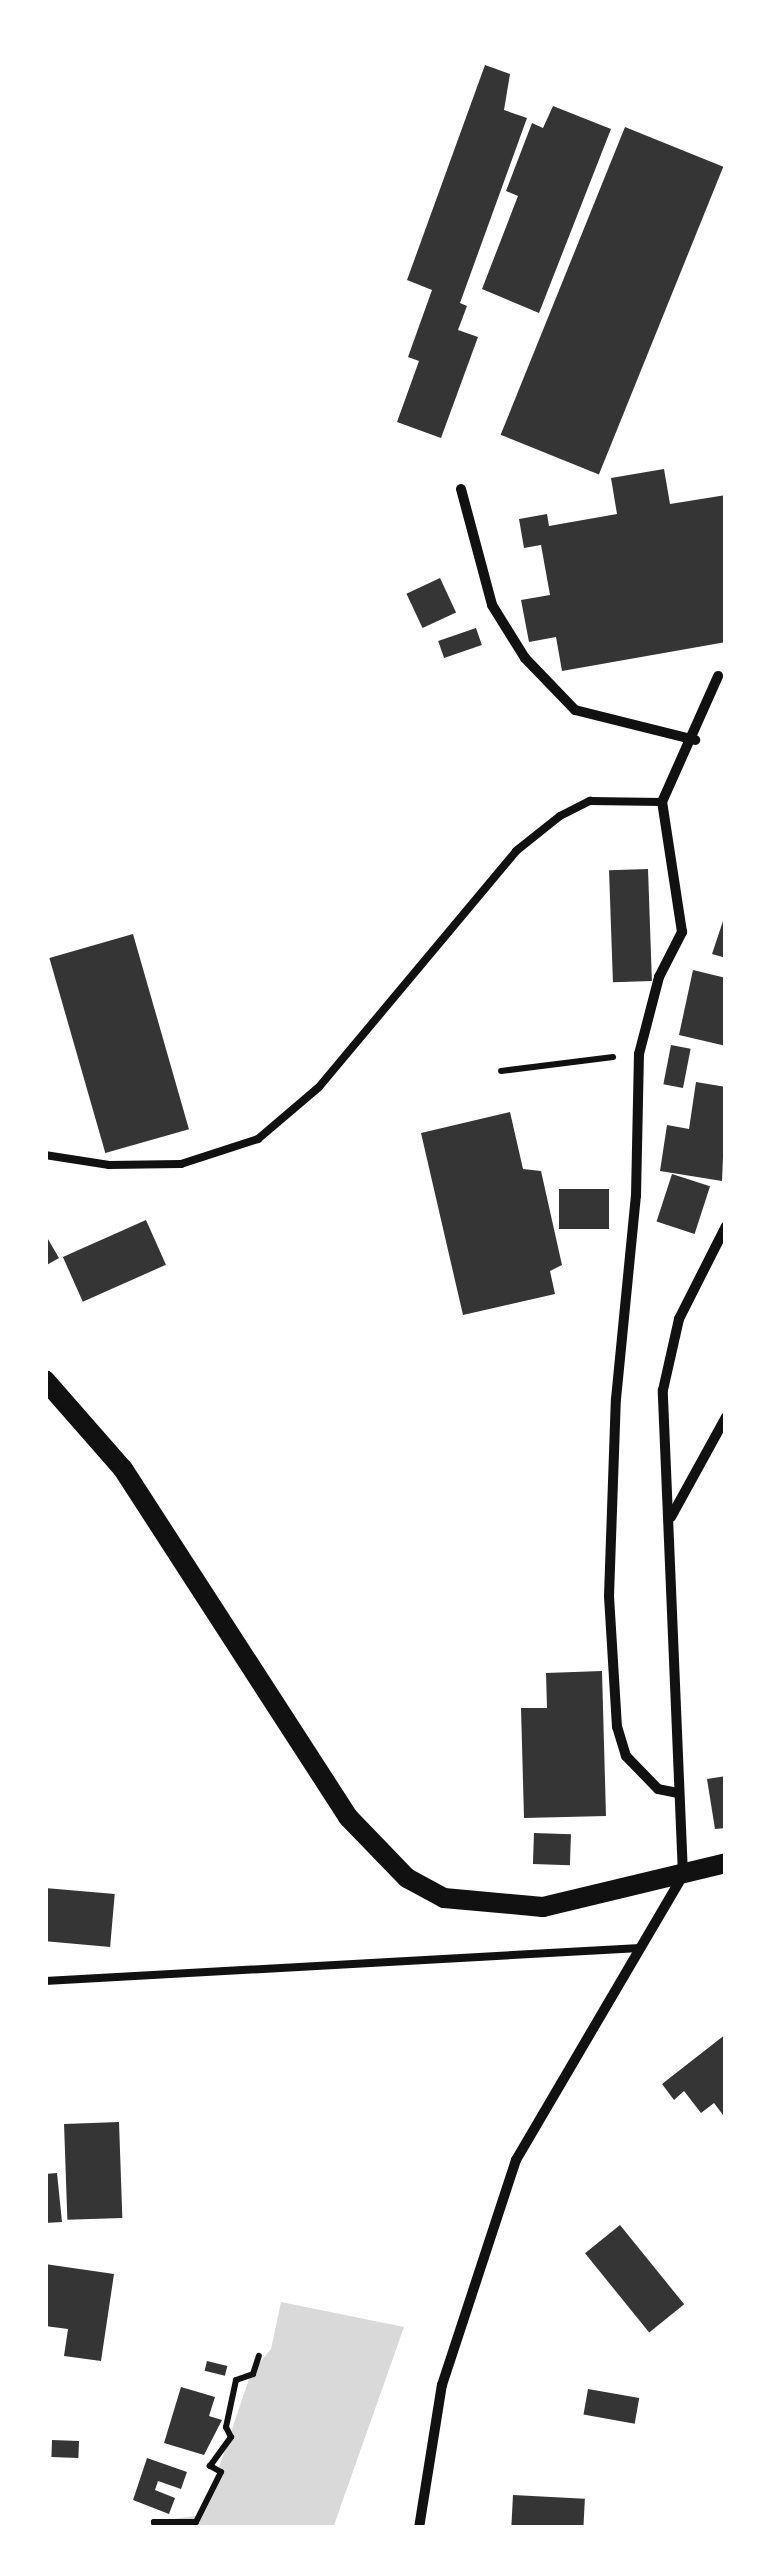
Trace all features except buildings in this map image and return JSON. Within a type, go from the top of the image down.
[{"type":"main road","points":[[45,1380],[123,1469],[348,1817],[407,1878],[444,1898],[543,1908],[726,1863]]},
{"type":"street","points":[[461,489],[492,606],[525,658],[574,710],[695,740]]},
{"type":"street","points":[[678,1793],[658,1789],[626,1756],[617,1728],[609,1596],[616,1399],[636,1196],[638,1054],[659,977],[682,932],[662,802],[695,740],[718,676]]},
{"type":"street","points":[[418,2528],[442,2385],[516,2160],[684,1875],[678,1793],[671,1518],[661,1455],[664,1390],[679,1320],[725,1230]]},
{"type":"street","points":[[671,1518],[726,1417]]},
{"type":"lane","points":[[45,1155],[108,1165],[181,1164],[258,1139],[318,1087],[516,851],[590,801],[662,802]]},
{"type":"lane","points":[[45,1981],[640,1948]]},
{"type":"path","points":[[501,1070],[638,1054]]},
{"type":"path","points":[[155,2528],[154,2522],[196,2522],[221,2472],[210,2466],[232,2437],[226,2427],[236,2380],[253,2374],[259,2356]]},
{"type":"shaded area","points":[[281,2302],[404,2327],[333,2528],[171,2528],[173,2519],[203,2515],[251,2373],[271,2349]]}]
